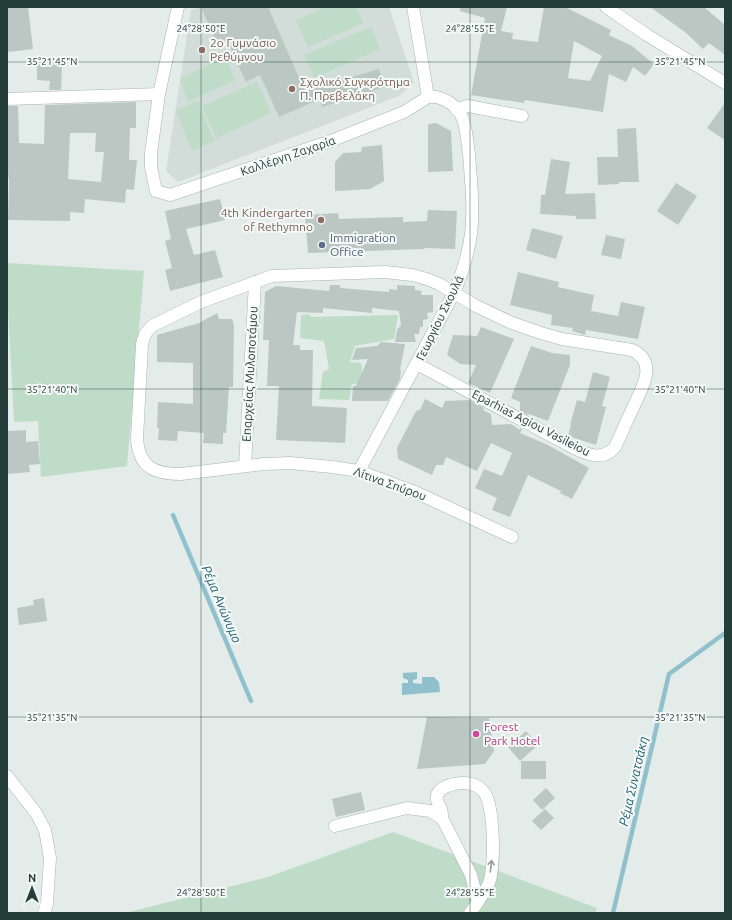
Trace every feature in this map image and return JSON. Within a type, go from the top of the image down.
[{"type":"street","points":[[7,99],[159,94],[178,7]]},
{"type":"street","points":[[413,7],[428,97]]},
{"type":"street","points":[[606,7],[647,35],[725,84]]},
{"type":"street","name":"Καλλέργη Ζαχαρία","points":[[159,94],[151,153],[151,167],[156,191],[170,195],[328,142],[404,112],[428,97]]},
{"type":"street","name":"Γεωργίου Σκουλά","points":[[359,471],[454,293],[461,278],[471,234],[472,203],[466,132],[463,118],[456,109],[441,98],[428,97]]},
{"type":"street","points":[[456,109],[468,106],[522,116]]},
{"type":"street","points":[[255,282],[272,276],[400,273],[427,279],[454,293]]},
{"type":"street","name":"Λίτινα Σπύρου","points":[[255,282],[201,302],[152,326],[145,334],[142,344],[137,439],[138,452],[144,462],[154,470],[171,474],[278,463],[298,463],[359,471],[423,496],[512,537]]},
{"type":"street","name":"Επαρχείας Μυλοποτάμου","points":[[245,466],[255,282]]},
{"type":"street","name":"Eparhias Agiou Vasileiou","points":[[417,364],[574,448],[589,454],[600,455],[608,453],[614,447],[645,382],[647,371],[645,361],[641,355],[637,352],[624,348],[562,339],[541,333],[512,323],[476,306],[454,293]]},
{"type":"street","points":[[7,776],[36,813],[45,830],[50,858],[47,904],[44,913]]},
{"type":"street","points":[[470,913],[478,902],[489,882],[494,844],[490,806],[484,792],[478,786],[469,784],[454,784],[441,790],[437,795],[437,798],[442,809],[442,818],[471,875],[478,902]]},
{"type":"street","points":[[335,826],[407,808],[430,811],[442,818]]},
{"type":"shaded area","name":"Σχολικό Συγκρότημα Π. Πρεβελάκη","points":[[201,7],[389,7],[414,82],[399,96],[178,182],[166,171],[191,10]]},
{"type":"green space","points":[[326,7],[356,7],[363,23],[308,47],[296,20]]},
{"type":"green space","points":[[371,27],[380,49],[314,78],[304,55]]},
{"type":"green space","points":[[225,57],[235,80],[188,102],[180,79]]},
{"type":"green space","points":[[257,82],[271,113],[216,138],[202,106]]},
{"type":"green space","points":[[198,101],[214,141],[192,151],[176,110]]},
{"type":"green space","points":[[7,263],[144,271],[127,466],[41,477],[38,421],[14,422],[7,309]]},
{"type":"green space","points":[[308,314],[312,317],[398,315],[394,339],[355,346],[350,362],[361,363],[364,383],[352,384],[349,400],[319,399],[323,372],[329,369],[324,341],[300,338],[301,315]]},
{"type":"green space","points":[[393,832],[597,908],[595,913],[125,913],[268,877]]},
{"type":"water","points":[[417,672],[417,679],[413,680],[413,683],[422,684],[422,677],[434,677],[439,682],[440,692],[402,695],[402,683],[408,683],[408,680],[403,678],[403,673]]},
{"type":"building","points":[[7,7],[28,7],[33,49],[8,52]]},
{"type":"building","points":[[201,7],[268,7],[305,91],[379,69],[385,87],[322,107],[320,99],[279,117],[260,75],[246,82],[227,40],[217,44]]},
{"type":"building","points":[[460,7],[507,7],[501,31],[513,33],[512,39],[538,42],[544,7],[565,7],[611,30],[609,35],[632,46],[654,64],[645,76],[633,67],[626,82],[609,74],[603,112],[525,100],[524,103],[471,95],[485,18],[460,11]],"holes":[[[574,41],[602,56],[590,81],[568,78]]]},
{"type":"building","points":[[650,7],[704,7],[725,25],[725,55],[709,43],[703,49],[685,32]]},
{"type":"building","points":[[37,64],[62,65],[61,90],[49,90],[50,81],[37,80]]},
{"type":"building","points":[[136,102],[136,128],[130,128],[129,160],[137,160],[134,190],[126,189],[125,203],[85,199],[84,213],[70,212],[70,221],[8,220],[9,181],[7,173],[7,106],[18,106],[19,143],[44,144],[45,105]],"holes":[[[70,133],[96,133],[95,152],[104,152],[101,182],[68,179]]]},
{"type":"building","points":[[725,103],[725,140],[707,128]]},
{"type":"building","points":[[436,123],[451,131],[453,171],[428,172],[428,124]]},
{"type":"building","points":[[636,128],[639,182],[619,182],[619,184],[598,185],[597,157],[618,157],[617,129]]},
{"type":"building","points":[[382,145],[384,181],[370,189],[335,191],[335,162],[343,153],[361,152],[362,147]]},
{"type":"building","points":[[551,159],[570,162],[565,194],[595,193],[596,219],[576,219],[576,216],[540,214],[541,195],[545,195]]},
{"type":"building","points":[[676,183],[697,196],[678,225],[657,211]]},
{"type":"building","points":[[220,199],[225,220],[186,229],[194,255],[215,250],[223,277],[170,291],[165,270],[172,268],[165,241],[171,239],[165,211]]},
{"type":"building","points":[[428,210],[457,211],[455,249],[424,248],[308,253],[305,215],[338,213],[339,219],[403,217],[403,222],[427,221]]},
{"type":"building","points":[[532,228],[563,236],[556,259],[526,250]]},
{"type":"building","points":[[606,235],[625,239],[621,259],[601,255]]},
{"type":"building","points":[[518,272],[559,282],[558,287],[594,295],[591,311],[618,316],[621,302],[645,307],[638,339],[586,330],[585,335],[572,331],[573,328],[551,325],[552,315],[510,305]]},
{"type":"building","points":[[330,285],[340,285],[340,288],[389,292],[389,289],[397,290],[397,285],[415,286],[415,290],[422,291],[421,295],[433,295],[433,312],[427,313],[428,319],[423,320],[423,327],[420,327],[419,334],[414,334],[416,342],[395,342],[397,330],[401,325],[399,311],[372,308],[372,313],[323,308],[323,313],[297,312],[293,345],[300,345],[300,350],[313,350],[312,406],[347,408],[345,443],[276,440],[279,386],[267,386],[269,340],[263,340],[265,292],[276,286],[329,291]]},
{"type":"building","points":[[217,313],[219,319],[232,319],[234,326],[233,387],[229,387],[226,433],[223,433],[223,444],[203,443],[204,433],[178,431],[177,441],[158,440],[158,402],[193,404],[193,363],[157,362],[157,335],[199,323]]},
{"type":"building","points":[[481,327],[514,339],[490,393],[468,383],[476,365],[460,364],[447,355],[453,335],[477,336]]},
{"type":"building","points":[[381,342],[405,344],[400,370],[400,379],[388,401],[352,401],[353,386],[356,386],[368,359],[352,360],[356,348],[377,346]]},
{"type":"building","points":[[531,346],[552,353],[570,355],[570,365],[548,421],[520,411],[520,402],[511,398]]},
{"type":"building","points":[[593,372],[610,377],[602,406],[606,407],[596,445],[568,436],[577,400],[585,402]]},
{"type":"building","points":[[425,399],[442,408],[445,401],[469,400],[484,408],[483,410],[491,414],[492,425],[511,424],[520,430],[520,428],[522,429],[520,433],[548,445],[589,468],[572,499],[560,493],[561,491],[528,475],[510,517],[492,510],[497,498],[475,488],[484,469],[502,476],[512,453],[491,443],[477,471],[446,457],[443,465],[436,465],[432,475],[398,459],[397,448],[416,411],[420,410]]},
{"type":"building","points":[[26,430],[26,442],[38,441],[40,464],[29,465],[30,472],[7,474],[7,431]]},
{"type":"building","points":[[44,598],[47,621],[19,625],[17,608],[34,605],[33,600]]},
{"type":"building","points":[[427,717],[489,718],[494,751],[485,764],[417,769]]},
{"type":"building","points":[[526,731],[538,745],[520,761],[508,747]]},
{"type":"building","points":[[521,761],[546,761],[546,779],[521,779]]},
{"type":"building","points":[[546,788],[555,798],[542,810],[533,800]]},
{"type":"building","points":[[361,792],[365,810],[336,817],[332,799]]},
{"type":"building","points":[[545,809],[554,818],[541,830],[532,821]]},
{"type":"waterway","name":"Ρέμα Ανώνυμο","points":[[173,515],[251,701]]},
{"type":"waterway","name":"Ρέμα Συνατσάκη","points":[[613,913],[669,674],[725,633]]},
{"type":"place","name":"2ο Γυμνάσιο Ρεθύμνου","points":[[202,50]]},
{"type":"place","name":"Σχολικό Συγκρότημα Π. Πρεβελάκη","points":[[292,89]]},
{"type":"place","name":"4th Kindergarten of Rethymno","points":[[321,220]]},
{"type":"place","name":"Immigration Office","points":[[322,245]]},
{"type":"place","name":"Forest Park Hotel","points":[[476,734]]}]
